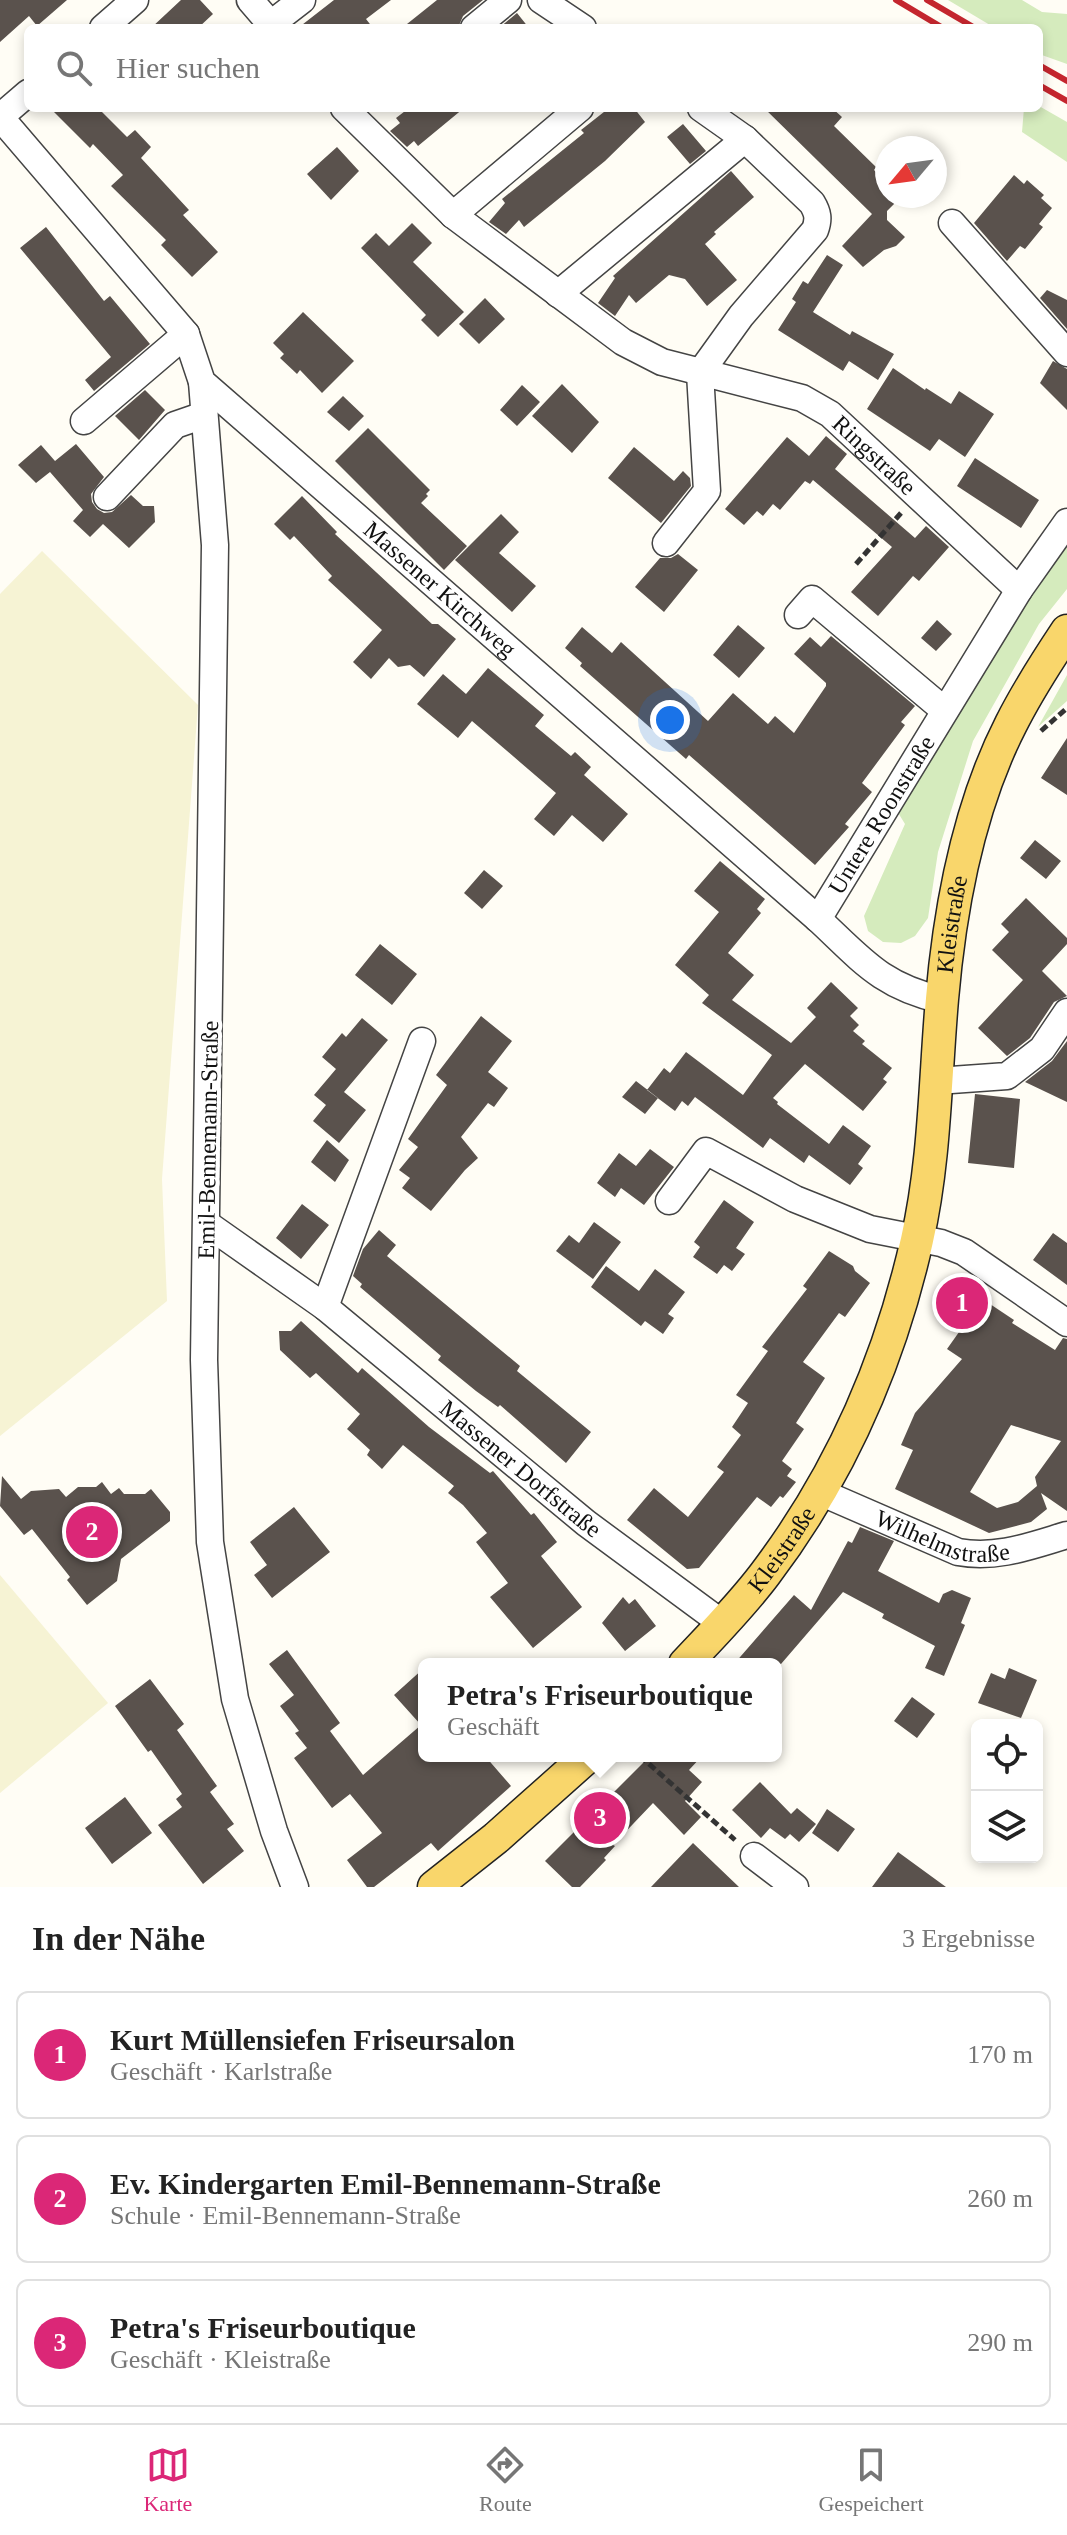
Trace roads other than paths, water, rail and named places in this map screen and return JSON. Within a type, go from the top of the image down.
[{"type":"main road","name":"Kleistraße","points":[[691,1658],[765,1575],[820,1492],[872,1386],[893,1327],[918,1239],[935,1120],[942,1000],[959,879],[972,826],[1010,726],[1067,631]]},
{"type":"main road","points":[[434,1887],[496,1838],[581,1762]]},
{"type":"street","points":[[108,24],[135,0]]},
{"type":"street","points":[[250,0],[270,24]]},
{"type":"street","points":[[274,24],[302,0]]},
{"type":"street","points":[[479,24],[508,0]]},
{"type":"street","points":[[541,0],[577,24]]},
{"type":"street","points":[[24,96],[0,117],[186,334],[202,382]]},
{"type":"street","points":[[453,215],[575,112]]},
{"type":"street","points":[[666,543],[707,491],[700,373],[741,316],[815,230],[818,221],[818,212],[812,203],[745,139],[707,112]]},
{"type":"street","name":"Ringstraße","points":[[360,113],[453,215],[623,342],[662,362],[770,389],[811,403],[830,414],[1019,590]]},
{"type":"street","points":[[558,294],[745,139]]},
{"type":"street","points":[[952,223],[1067,353]]},
{"type":"street","points":[[84,421],[186,334]]},
{"type":"street","name":"Emil-Bennemann-Straße","points":[[202,382],[215,545],[204,1360],[210,1542],[235,1699],[274,1831],[295,1887]]},
{"type":"street","name":"Massener Kirchweg","points":[[202,382],[818,919],[880,977],[913,994],[942,1000]]},
{"type":"street","points":[[107,497],[175,425],[204,415]]},
{"type":"street","name":"Untere Roonstraße","points":[[818,919],[1019,590],[1067,522]]},
{"type":"street","name":"Untere Roonstraße","points":[[798,615],[812,599],[944,710]]},
{"type":"street","points":[[937,1081],[1007,1076],[1042,1049],[1067,1012]]},
{"type":"street","points":[[325,1307],[422,1041]]},
{"type":"street","points":[[669,1201],[706,1151],[795,1199],[870,1229],[941,1243],[964,1252],[1067,1323]]},
{"type":"street","name":"Massener Dorfstraße","points":[[207,1224],[325,1307],[586,1523],[723,1624]]},
{"type":"street","name":"Wilhelmstraße","points":[[820,1492],[958,1552],[978,1556],[1001,1555],[1067,1535]]},
{"type":"street","points":[[754,1856],[795,1887]]},
{"type":"railway","points":[[896,0],[936,24]]},
{"type":"railway","points":[[927,0],[968,24]]},
{"type":"railway","points":[[1043,67],[1067,81]]},
{"type":"railway","points":[[1043,87],[1067,101]]},
{"type":"place","name":"Kurt Müllensiefen Friseursalon","points":[[962,1303]]},
{"type":"place","name":"Ev. Kindergarten Emil-Bennemann-Straße","points":[[92,1532]]},
{"type":"place","name":"Petra's Friseurboutique","points":[[600,1818]]}]
